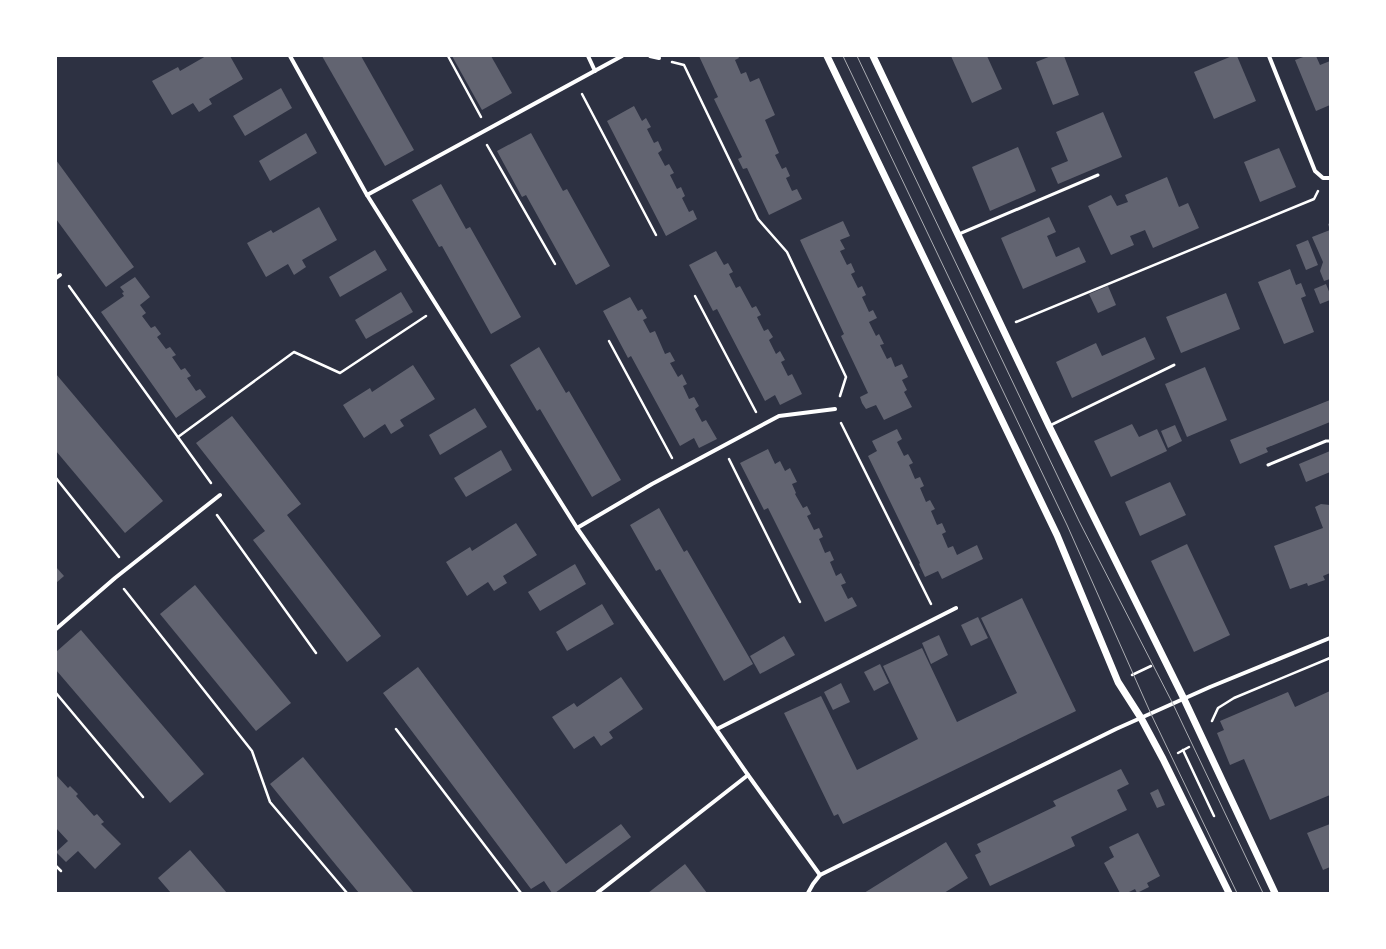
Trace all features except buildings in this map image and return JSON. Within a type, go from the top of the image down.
[{"type":"street","points":[[290,56],[367,196],[577,528],[748,775],[820,875]]},
{"type":"street","points":[[588,56],[595,71]]},
{"type":"street","points":[[367,196],[622,56]]},
{"type":"street","points":[[650,56],[659,58]]},
{"type":"street","points":[[827,56],[1057,535],[1118,682],[1141,718],[1187,806],[1229,893]]},
{"type":"street","points":[[873,56],[959,234],[1049,426],[1184,699],[1275,893]]},
{"type":"street","points":[[1269,56],[1315,171],[1323,178],[1330,178]]},
{"type":"street","points":[[56,278],[60,274]]},
{"type":"street","points":[[577,528],[678,470],[779,416],[835,409]]},
{"type":"street","points":[[56,629],[115,578],[220,495]]},
{"type":"street","points":[[717,729],[956,608]]},
{"type":"street","points":[[808,893],[820,875],[1141,718],[1330,638]]},
{"type":"street","points":[[597,893],[748,775]]},
{"type":"lane","points":[[959,234],[1098,175]]},
{"type":"lane","points":[[1049,426],[1174,365]]},
{"type":"lane","points":[[1268,465],[1326,441],[1330,441]]},
{"type":"path","points":[[448,56],[488,129]]},
{"type":"path","points":[[659,58],[684,65],[758,219],[787,252],[846,377],[835,409],[848,438],[938,617]]},
{"type":"path","points":[[575,82],[656,235]]},
{"type":"path","points":[[481,134],[555,264]]},
{"type":"path","points":[[1002,328],[1314,199],[1323,178]]},
{"type":"path","points":[[60,274],[220,495]]},
{"type":"path","points":[[695,296],[762,424]]},
{"type":"path","points":[[178,438],[294,352],[340,373],[439,308]]},
{"type":"path","points":[[609,341],[678,470]]},
{"type":"path","points":[[722,446],[800,602]]},
{"type":"path","points":[[56,478],[128,568]]},
{"type":"path","points":[[208,504],[316,653]]},
{"type":"path","points":[[115,578],[252,751],[270,802],[347,893]]},
{"type":"path","points":[[1218,708],[1234,698],[1330,658]]},
{"type":"path","points":[[1118,682],[1164,660]]},
{"type":"path","points":[[56,693],[143,797]]},
{"type":"path","points":[[396,729],[521,893]]},
{"type":"path","points":[[1182,750],[1214,816]]},
{"type":"path","points":[[56,866],[61,871]]},
{"type":"tram line","points":[[843,56],[1067,525],[1151,714],[1237,893]]},
{"type":"tram line","points":[[857,56],[1079,521],[1173,704],[1263,893]]}]
